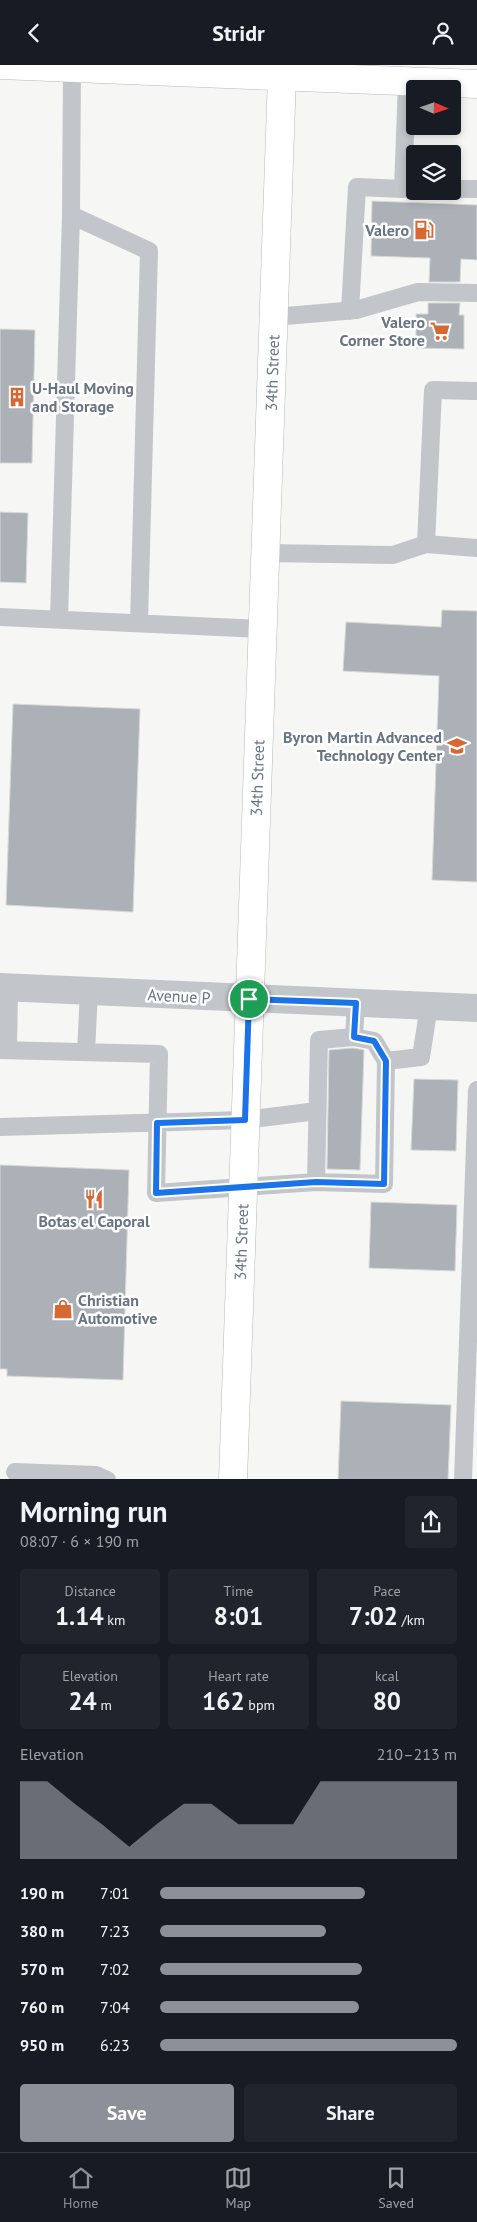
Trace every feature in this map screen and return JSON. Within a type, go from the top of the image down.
[{"type":"main road","points":[[2,65],[172,69],[282,69],[423,76],[477,84]]},
{"type":"main road","name":"34th Street","points":[[233,1479],[282,69]]},
{"type":"street","name":"Avenue P","points":[[4,988],[477,1008]]},
{"type":"lane","points":[[59,619],[72,67]]},
{"type":"lane","points":[[414,145],[423,76]]},
{"type":"lane","points":[[350,311],[357,187],[406,189]]},
{"type":"lane","points":[[461,189],[477,189]]},
{"type":"lane","points":[[70,215],[149,251],[139,623]]},
{"type":"lane","points":[[274,317],[350,311],[418,292],[477,293]]},
{"type":"lane","points":[[426,544],[433,390],[477,391]]},
{"type":"lane","points":[[265,553],[393,555],[426,544],[477,548]]},
{"type":"lane","points":[[0,617],[262,629]]},
{"type":"lane","points":[[4,988],[4,1050],[159,1054],[156,1193],[316,1182],[384,1184],[386,1061],[374,1041],[354,1037],[319,1039],[316,1182]]},
{"type":"lane","points":[[86,1052],[89,991]]},
{"type":"lane","points":[[354,1037],[356,1003]]},
{"type":"lane","points":[[386,1061],[421,1057],[429,1006]]},
{"type":"lane","points":[[462,1479],[477,1091]]},
{"type":"lane","points":[[0,1127],[245,1120],[317,1111]]},
{"type":"lane","points":[[15,1472],[64,1477],[96,1475],[107,1479]]},
{"type":"building","name":"Valero","points":[[372,201],[477,205],[477,260],[461,259],[460,282],[429,282],[430,258],[371,256]]},
{"type":"building","name":"Valero Corner Store","points":[[428,303],[460,303],[459,315],[464,315],[464,349],[416,348],[416,314],[428,314]]},
{"type":"building","points":[[0,329],[35,330],[32,463],[0,463]]},
{"type":"building","points":[[0,512],[28,513],[26,583],[0,582]]},
{"type":"building","name":"Byron Martin Advanced Technology Center","points":[[442,610],[477,611],[477,882],[432,880],[439,676],[343,671],[346,622],[441,627]]},
{"type":"building","points":[[13,704],[140,709],[133,912],[6,905]]},
{"type":"building","points":[[353,1048],[364,1050],[360,1170],[327,1169],[329,1050]]},
{"type":"building","points":[[414,1079],[458,1080],[456,1151],[411,1150]]},
{"type":"building","name":"Christian Automotive","points":[[0,1165],[129,1170],[123,1380],[7,1376],[7,1369],[0,1369]]},
{"type":"building","points":[[371,1202],[457,1205],[455,1271],[369,1268]]},
{"type":"building","points":[[341,1401],[451,1405],[448,1479],[338,1479]]},
{"type":"place","name":"Valero","points":[[424,230]]},
{"type":"place","name":"Valero Corner Store","points":[[440,331]]},
{"type":"place","name":"U-Haul Moving and Storage","points":[[17,397]]},
{"type":"place","name":"Byron Martin Advanced Technology Center","points":[[457,746]]},
{"type":"place","name":"Botas el Caporal","points":[[94,1199]]},
{"type":"place","name":"Christian Automotive","points":[[63,1309]]},
{"type":"route","points":[[249,999],[356,1003],[354,1037],[374,1041],[386,1061],[384,1184],[316,1182],[156,1193],[157,1123],[245,1120],[249,999]]}]
